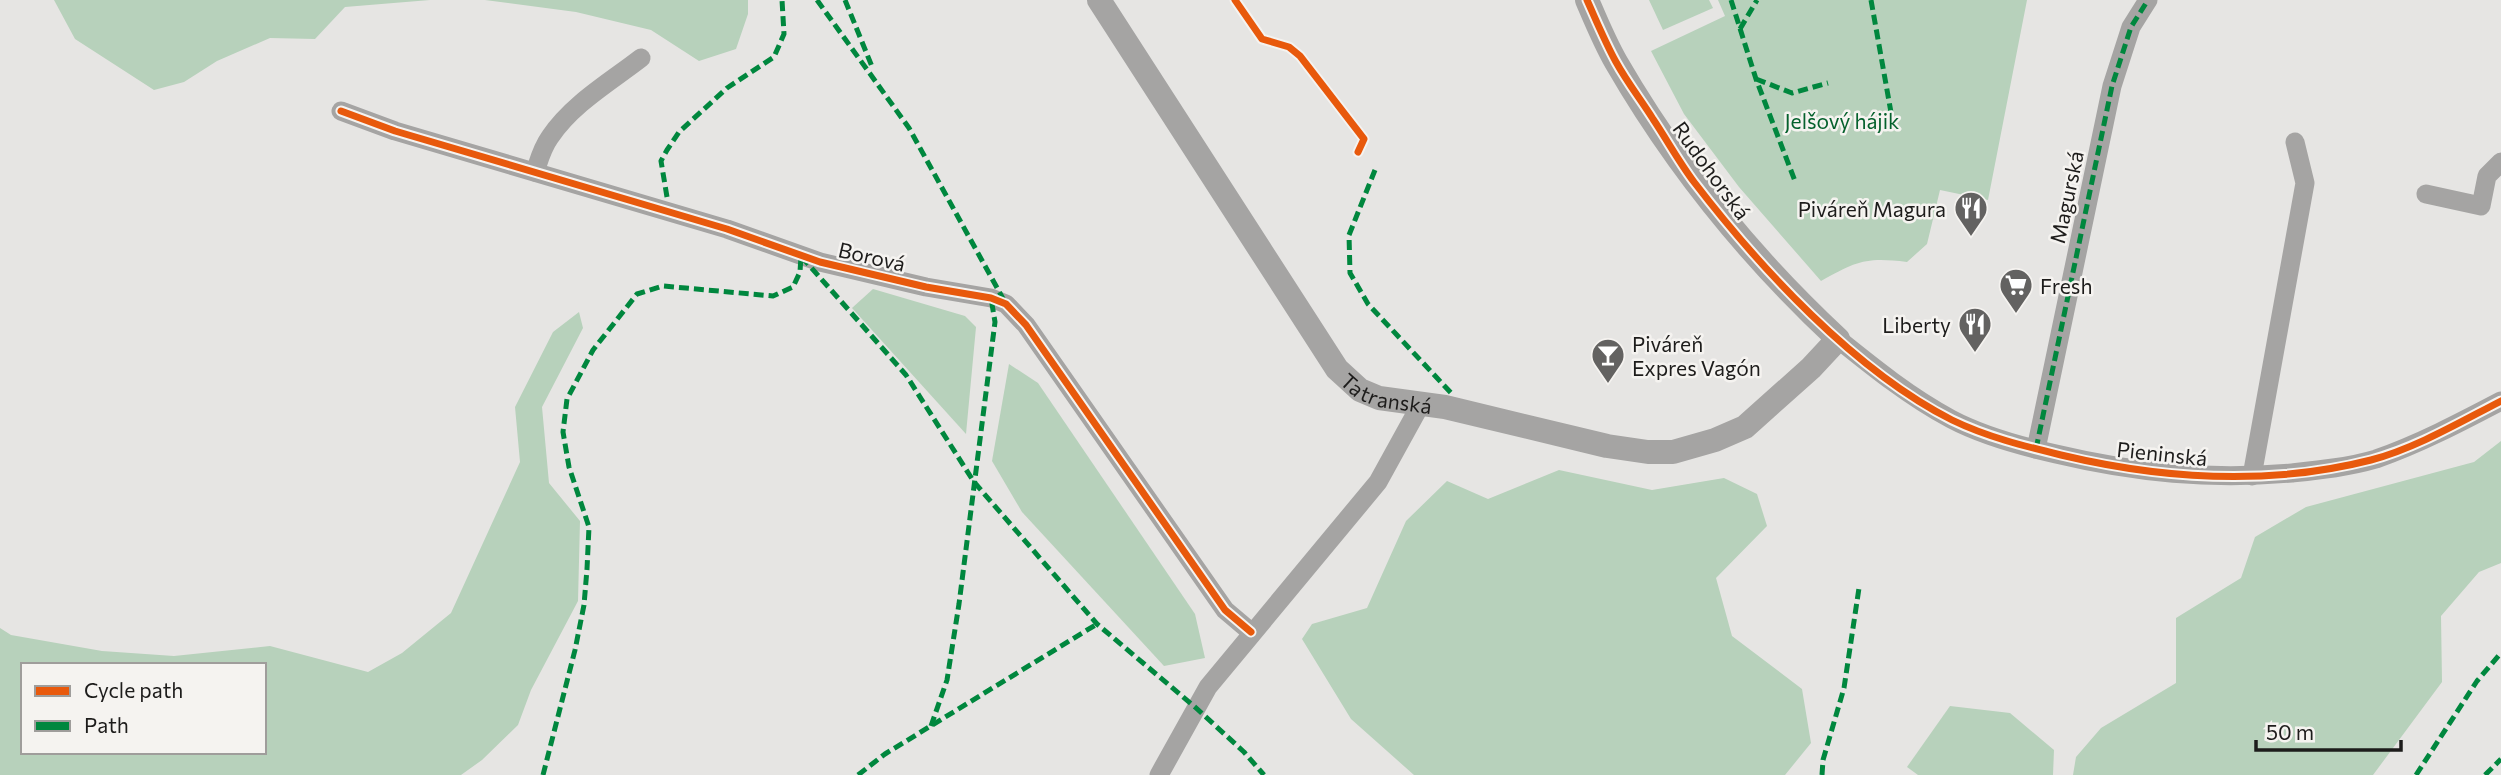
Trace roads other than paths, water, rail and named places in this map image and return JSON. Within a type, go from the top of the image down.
[{"type":"street","name":"Tatranská","points":[[1099,0],[1337,369],[1360,390],[1379,398],[1445,407],[1607,446],[1648,452],[1673,452],[1715,440],[1745,427],[1811,368],[1838,339]]},
{"type":"street","name":"Rudohorská","points":[[1587,0],[1616,62],[1693,180],[1756,256],[1838,339]]},
{"type":"street","name":"Magurská","points":[[2036,449],[2112,86],[2130,27],[2148,0]]},
{"type":"street","points":[[535,173],[542,149],[570,112],[641,58]]},
{"type":"street","name":"Borová","points":[[341,111],[395,131],[727,229],[820,262],[926,287],[991,298],[1006,304],[1026,325],[1225,610],[1251,632]]},
{"type":"street","points":[[2252,477],[2305,183],[2295,142]]},
{"type":"street","points":[[2426,194],[2481,206],[2487,176],[2501,162]]},
{"type":"street","name":"Pieninská","points":[[1838,339],[1907,393],[1953,420],[2002,440],[2141,472],[2203,477],[2252,477],[2328,470],[2375,459],[2417,443],[2501,401]]},
{"type":"street","points":[[1160,775],[1208,687],[1378,482],[1421,404]]},
{"type":"place","name":"Piváreň Magura","points":[[1971,238]]},
{"type":"place","name":"Fresh","points":[[2016,315]]},
{"type":"place","name":"Liberty","points":[[1975,354]]},
{"type":"place","name":"Piváreň Expres Vagón","points":[[1608,385]]},
{"type":"park label","name":"Jelšový hájik","points":[[1842,120]]}]
